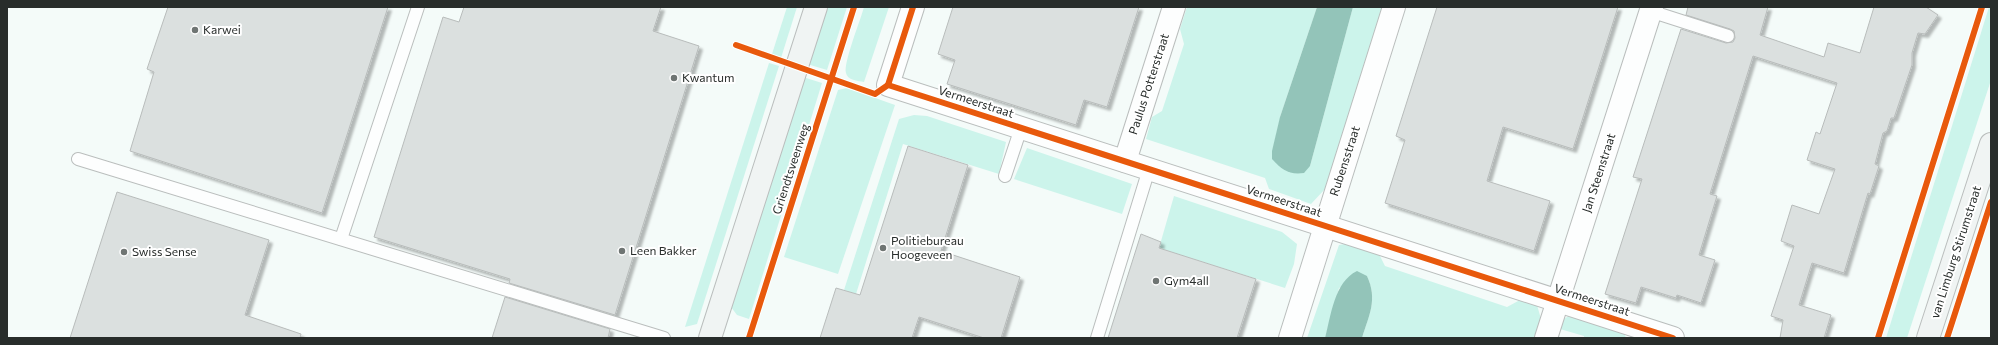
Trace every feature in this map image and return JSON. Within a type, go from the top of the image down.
[{"type":"street","name":"Griendtsveenweg","points":[[710,338],[816,7]]},
{"type":"street","name":"Vermeerstraat","points":[[913,7],[888,85],[1673,338]]},
{"type":"street","name":"Paulus Potterstraat","points":[[1124,161],[1174,7]]},
{"type":"street","name":"Rubensstraat","points":[[1290,338],[1394,7]]},
{"type":"street","name":"Jan Steenstraat","points":[[1546,338],[1651,9]]},
{"type":"street","name":"van Limburg Stirumstraat","points":[[1928,338],[1991,144]]},
{"type":"lane","points":[[341,240],[418,7]]},
{"type":"lane","points":[[1651,9],[1728,36]]},
{"type":"lane","points":[[1005,176],[1021,128]]},
{"type":"lane","points":[[78,159],[664,338]]},
{"type":"lane","points":[[1097,338],[1149,169]]},
{"type":"shaded area","points":[[787,7],[797,7],[781,58],[772,54]]},
{"type":"shaded area","points":[[825,7],[847,7],[827,70],[807,64]]},
{"type":"shaded area","points":[[864,7],[889,7],[864,82],[853,80],[848,77],[846,68],[847,60]]},
{"type":"shaded area","points":[[1187,7],[1317,7],[1280,117],[1310,166],[1353,7],[1384,7],[1325,189],[1311,204],[1269,189],[1265,178],[1146,139],[1152,117],[1162,111],[1184,44],[1180,29]]},
{"type":"shaded area","points":[[1317,7],[1353,7],[1310,166],[1304,173],[1294,173],[1286,171],[1272,159],[1272,151],[1280,117]]},
{"type":"shaded area","points":[[1989,7],[1991,7],[1991,80],[1907,338],[1886,338]]},
{"type":"shaded area","points":[[769,63],[779,66],[697,324],[685,327]]},
{"type":"shaded area","points":[[803,77],[822,83],[749,319],[737,315],[731,307]]},
{"type":"shaded area","points":[[847,88],[895,105],[838,274],[784,257],[838,90]]},
{"type":"shaded area","points":[[914,115],[927,116],[1006,142],[999,174],[903,144],[856,294],[844,290],[899,119]]},
{"type":"shaded area","points":[[1027,148],[1132,184],[1122,214],[1014,179]]},
{"type":"shaded area","points":[[1174,196],[1282,232],[1297,244],[1294,264],[1285,288],[1159,248]]},
{"type":"shaded area","points":[[1345,244],[1379,254],[1385,266],[1507,307],[1520,300],[1537,305],[1543,326],[1539,338],[1362,338],[1370,314],[1372,300],[1372,292],[1367,276],[1339,288],[1325,338],[1307,338],[1339,245]]},
{"type":"shaded area","points":[[1357,271],[1367,276],[1372,293],[1370,315],[1362,338],[1325,338],[1338,291],[1349,276]]},
{"type":"shaded area","points":[[1570,315],[1624,333],[1626,338],[1584,338],[1584,336],[1560,329],[1564,319]]},
{"type":"building","points":[[168,7],[388,7],[322,213],[130,151],[154,72],[147,69]]},
{"type":"building","points":[[464,7],[661,7],[653,31],[699,46],[615,315],[509,283],[510,279],[374,237],[443,17],[459,22]]},
{"type":"building","points":[[953,7],[1139,7],[1107,107],[1084,100],[1076,125],[947,84],[955,60],[938,54]]},
{"type":"building","points":[[1437,7],[1618,7],[1573,149],[1503,127],[1487,181],[1550,201],[1534,251],[1385,203],[1405,140],[1396,136]]},
{"type":"building","points":[[1688,7],[1768,7],[1760,35],[1824,57],[1828,43],[1860,53],[1874,7],[1926,7],[1938,15],[1925,34],[1918,33],[1912,53],[1912,65],[1894,118],[1891,118],[1887,131],[1883,133],[1875,164],[1879,166],[1870,194],[1868,193],[1844,273],[1812,263],[1799,305],[1831,315],[1824,338],[1780,338],[1783,320],[1771,316],[1794,246],[1781,241],[1792,205],[1819,214],[1835,169],[1807,160],[1816,132],[1820,134],[1837,83],[1753,56],[1710,194],[1717,196],[1699,255],[1715,260],[1701,303],[1677,295],[1676,298],[1641,287],[1636,303],[1605,294],[1642,179],[1633,177],[1681,29],[1726,43],[1733,42],[1735,38],[1734,31],[1730,29],[1686,15]]},
{"type":"building","points":[[908,146],[968,165],[941,251],[1020,277],[1001,338],[984,338],[919,317],[912,338],[820,338],[836,288],[860,295]]},
{"type":"building","points":[[117,192],[269,240],[245,315],[301,334],[300,338],[70,338]]},
{"type":"building","points":[[1141,234],[1161,242],[1159,248],[1256,279],[1237,338],[1108,338]]},
{"type":"building","points":[[505,297],[610,329],[608,338],[492,338]]},
{"type":"cycle path","points":[[749,338],[854,7]]},
{"type":"cycle path","points":[[888,85],[913,7]]},
{"type":"cycle path","points":[[1878,338],[1982,7]]},
{"type":"cycle path","points":[[736,45],[875,94],[888,85]]},
{"type":"cycle path","points":[[888,85],[1673,338]]},
{"type":"cycle path","points":[[1947,338],[1991,202]]},
{"type":"place","name":"Karwei","points":[[195,30]]},
{"type":"place","name":"Kwantum","points":[[674,78]]},
{"type":"place","name":"Politiebureau Hoogeveen","points":[[883,248]]},
{"type":"place","name":"Leen Bakker","points":[[622,251]]},
{"type":"place","name":"Swiss Sense","points":[[124,252]]},
{"type":"place","name":"Gym4all","points":[[1156,281]]}]
